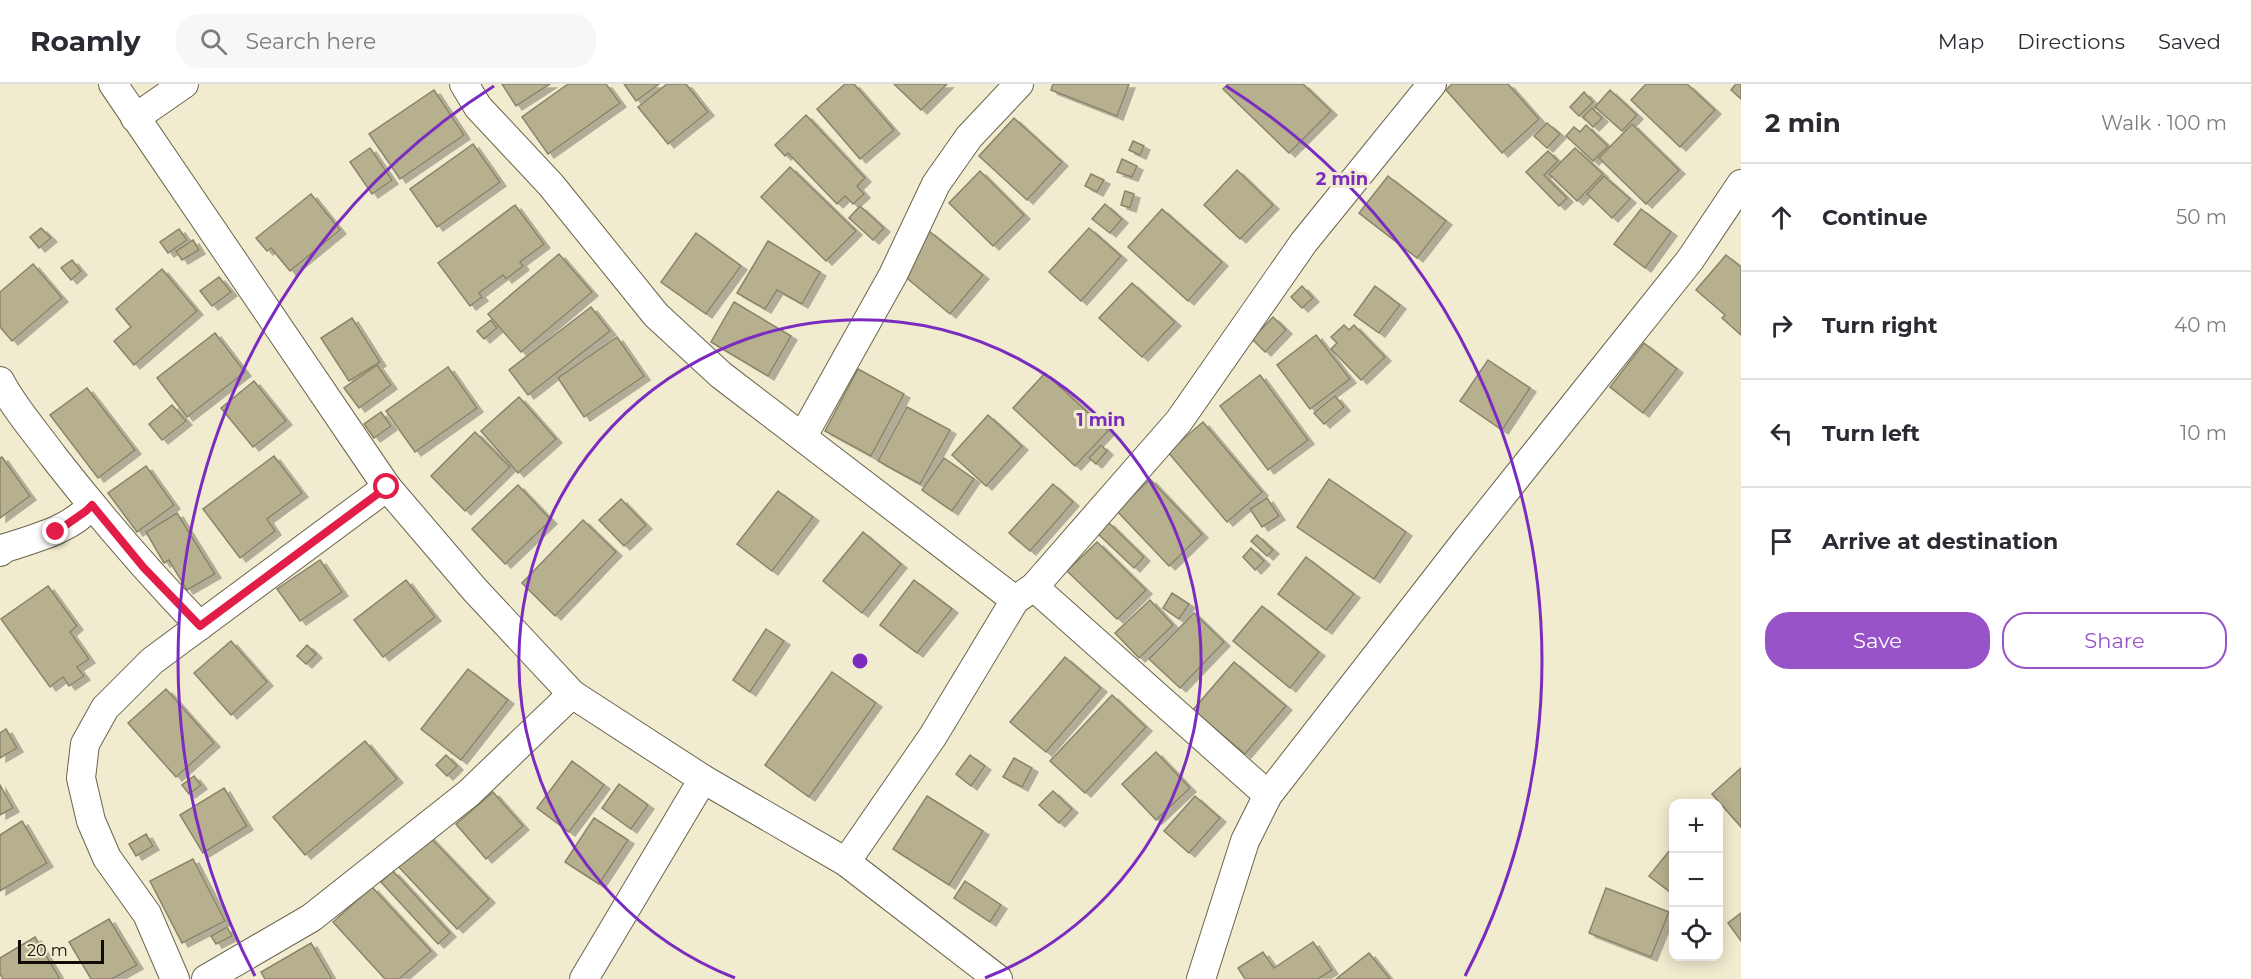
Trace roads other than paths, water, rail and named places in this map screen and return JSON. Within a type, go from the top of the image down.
[{"type":"street","points":[[113,84],[387,487],[475,590],[572,694],[703,778],[846,862],[998,979]]},
{"type":"street","points":[[135,118],[184,84]]},
{"type":"street","points":[[464,84],[478,107],[551,185],[656,315],[721,375],[803,436],[951,553],[1024,593],[1269,795]]},
{"type":"street","points":[[803,436],[893,274],[936,184],[969,137],[1019,84]]},
{"type":"street","points":[[846,862],[933,736],[1024,593],[1179,421],[1304,242],[1432,84]]},
{"type":"street","points":[[1201,979],[1245,841],[1269,795],[1464,543],[1690,260],[1741,184]]},
{"type":"street","points":[[0,381],[9,397],[92,505],[144,568],[200,626]]},
{"type":"street","points":[[175,979],[147,914],[107,858],[91,821],[81,778],[85,744],[105,708],[152,661],[387,487]]},
{"type":"street","points":[[0,552],[56,532],[92,505]]},
{"type":"street","points":[[206,979],[311,918],[469,794],[572,694]]},
{"type":"street","points":[[584,979],[703,778]]}]
